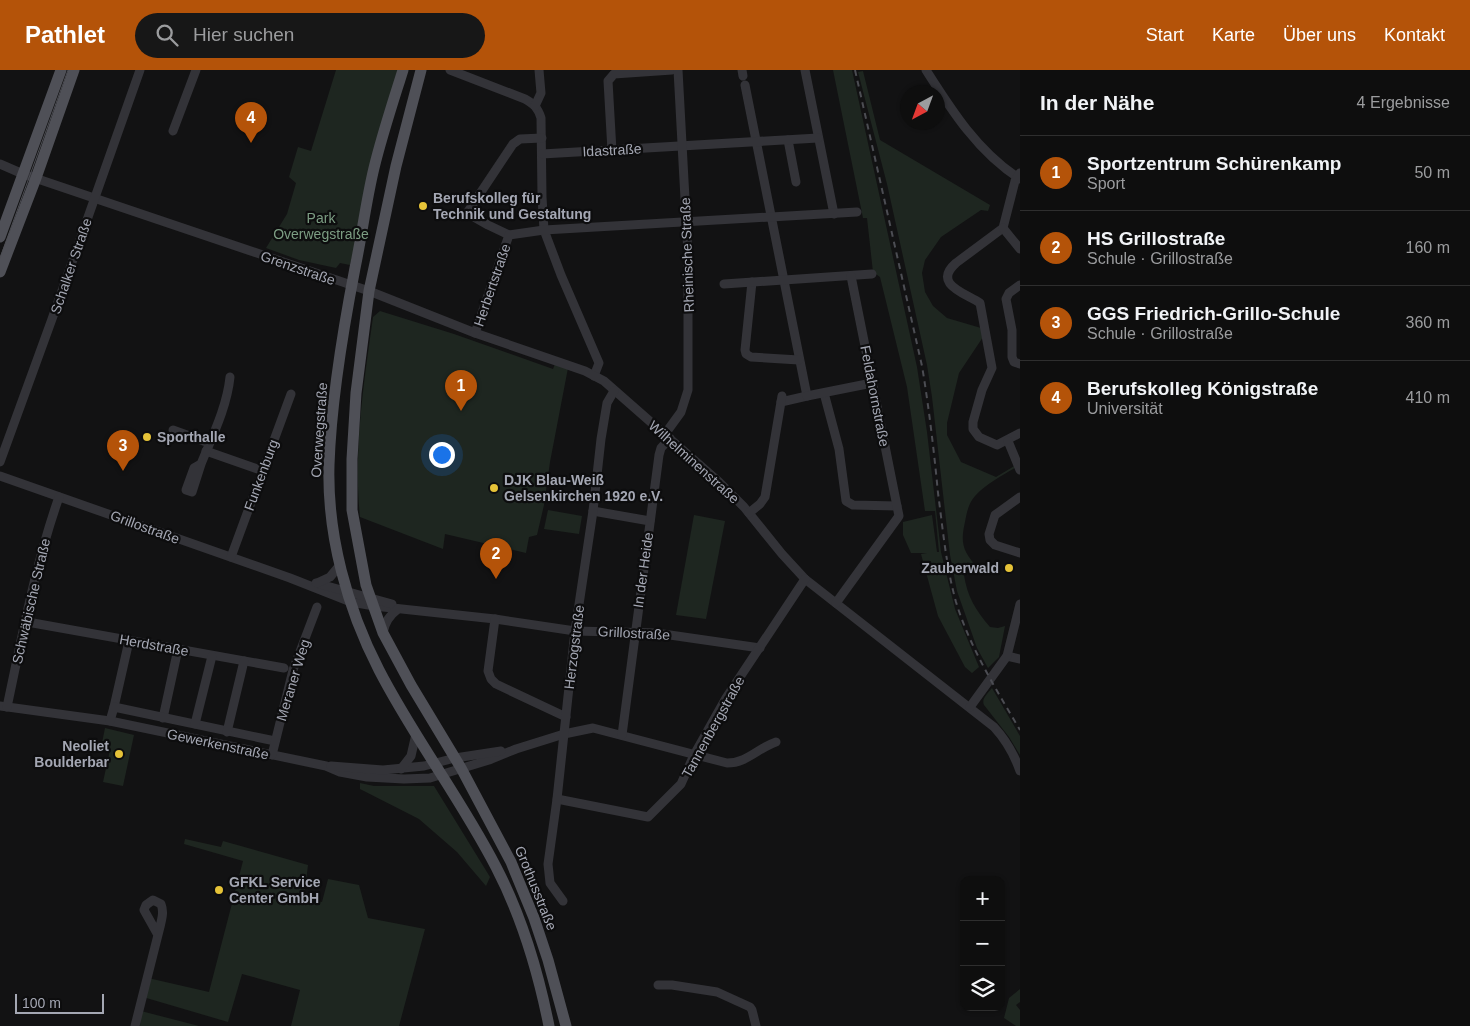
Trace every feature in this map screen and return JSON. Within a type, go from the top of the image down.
[{"type":"main road","points":[[0,237],[60,70]]},
{"type":"main road","points":[[0,272],[74,70]]},
{"type":"main road","name":"Overwegstraße","points":[[403,70],[374,167],[351,286],[333,412],[329,466],[332,519],[340,564],[355,618],[380,672],[441,775]]},
{"type":"main road","points":[[421,70],[396,166],[369,291],[356,393],[352,459],[352,510],[361,566],[383,633],[410,685],[458,763]]},
{"type":"main road","name":"Grothusstraße","points":[[458,763],[511,862],[528,902],[548,960],[566,1026]]},
{"type":"main road","name":"Grothusstraße","points":[[441,775],[475,829],[509,894],[535,965],[550,1026]]},
{"type":"street","name":"Schalker Straße","points":[[0,462],[140,70]]},
{"type":"street","points":[[173,131],[196,70]]},
{"type":"street","points":[[450,70],[525,99],[535,106],[541,118],[544,230],[599,363],[594,376]]},
{"type":"street","points":[[535,106],[541,93],[540,70]]},
{"type":"street","points":[[612,150],[608,80],[610,76],[614,74],[672,70]]},
{"type":"street","name":"Rheinische Straße","points":[[667,436],[681,412],[687,396],[688,254],[678,70]]},
{"type":"street","points":[[926,70],[967,130],[991,158],[1019,176],[1003,228],[956,263],[950,268],[948,273],[949,283],[952,287],[980,303],[987,348],[992,364],[982,390],[973,422],[973,429],[979,437],[997,446],[1020,433]]},
{"type":"street","points":[[805,72],[834,214]]},
{"type":"street","points":[[743,77],[807,396]]},
{"type":"street","points":[[509,235],[467,213],[517,140],[542,138]]},
{"type":"street","name":"Idastraße","points":[[542,154],[818,138]]},
{"type":"street","points":[[788,140],[796,182]]},
{"type":"street","name":"Grenzstraße","points":[[0,164],[23,174],[188,228],[268,258],[369,291],[475,333],[580,369],[594,376]]},
{"type":"street","name":"Herbertstraße","points":[[475,333],[509,235],[544,230],[857,212]]},
{"type":"street","points":[[1003,228],[1020,249]]},
{"type":"street","points":[[724,284],[872,274]]},
{"type":"street","name":"Feldahornstraße","points":[[836,604],[898,516],[851,276]]},
{"type":"street","points":[[752,282],[746,354],[751,357],[800,360]]},
{"type":"street","points":[[1020,285],[1006,299],[1012,330],[1012,357],[1014,362],[1020,364]]},
{"type":"street","name":"Wilhelminenstraße","points":[[594,376],[614,390],[719,482],[749,513],[805,579],[994,727],[1002,735],[1016,757],[1020,771]]},
{"type":"street","points":[[201,464],[228,390],[230,377]]},
{"type":"street","points":[[749,513],[760,504],[764,497],[782,399],[872,383]]},
{"type":"street","name":"Herzogstraße","points":[[563,901],[552,887],[548,875],[548,864],[575,631],[607,403],[614,390]]},
{"type":"street","points":[[824,393],[838,449],[846,501],[853,505],[897,506]]},
{"type":"street","name":"Funkenburg","points":[[231,557],[291,394]]},
{"type":"street","points":[[173,430],[263,470]]},
{"type":"street","name":"In der Heide","points":[[622,735],[634,631],[660,451],[667,436]]},
{"type":"street","points":[[1008,441],[1020,470]]},
{"type":"street","name":"Grillostraße","points":[[0,476],[290,578],[350,597],[419,611]]},
{"type":"street","name":"Schwäbische Straße","points":[[3,707],[47,531],[59,497]]},
{"type":"street","points":[[1020,497],[995,515],[989,534],[990,540],[995,545],[1020,553]]},
{"type":"street","points":[[593,511],[650,521]]},
{"type":"street","points":[[317,583],[330,576],[340,564]]},
{"type":"street","name":"Grillostraße","points":[[290,578],[317,583],[350,597]]},
{"type":"street","name":"Tannenbergstraße","points":[[557,799],[648,817],[681,784],[694,755],[726,698],[805,579]]},
{"type":"street","name":"Grillostraße","points":[[372,602],[398,609],[495,619],[575,631],[634,631],[760,648]]},
{"type":"street","points":[[970,707],[1007,656],[1020,604]]},
{"type":"street","name":"Meraner Weg","points":[[272,755],[294,668],[317,607]]},
{"type":"street","points":[[383,633],[385,623],[390,615],[398,609]]},
{"type":"street","points":[[495,619],[488,671],[491,678],[496,684],[566,717]]},
{"type":"street","name":"Herdstraße","points":[[24,624],[33,623],[284,668]]},
{"type":"street","points":[[110,721],[129,641]]},
{"type":"street","points":[[163,718],[178,650]]},
{"type":"street","points":[[195,724],[212,656]]},
{"type":"street","points":[[1007,656],[1020,659]]},
{"type":"street","points":[[227,732],[244,661]]},
{"type":"street","name":"Gewerkenstraße","points":[[3,707],[110,721],[326,766],[383,770],[489,760],[516,749],[564,734],[593,728],[727,763],[747,760],[764,746],[776,742]]},
{"type":"street","name":"Gewerkenstraße","points":[[114,707],[275,741]]},
{"type":"street","points":[[401,769],[412,756],[416,734]]},
{"type":"street","name":"Gewerkenstraße","points":[[326,766],[340,772],[367,777],[404,779],[430,778],[441,775],[458,763]]},
{"type":"street","points":[[135,1026],[158,936]]},
{"type":"street","points":[[658,985],[672,985],[717,992],[750,1007],[756,1026]]},
{"type":"green space","name":"Park Overwegstraße","points":[[336,70],[398,70],[350,265],[340,263],[336,268],[299,260],[266,248],[287,214],[296,183],[289,177],[298,147],[311,151]]},
{"type":"green space","points":[[833,70],[852,70],[917,367],[927,432],[941,552],[955,609],[979,667],[972,673],[965,667],[938,616],[921,554],[927,553],[911,553],[903,535],[903,522],[932,515],[937,552],[939,552],[935,511],[925,511],[907,387],[880,277],[873,272],[867,218],[863,218]]},
{"type":"green space","points":[[863,71],[880,140],[990,205],[988,211],[981,210],[941,237],[925,260],[922,273],[925,292],[933,306],[947,318],[981,328],[983,337],[959,373],[947,423],[947,435],[961,462],[996,477],[1016,465],[1016,467],[983,488],[972,500],[963,536],[966,552],[978,568],[964,575],[965,583],[976,609],[990,627],[998,628],[1005,626],[999,657],[988,668],[977,648],[957,591],[950,555],[927,365],[887,184],[858,72]]},
{"type":"green space","points":[[380,311],[454,334],[553,369],[555,364],[568,368],[550,462],[544,505],[537,535],[529,537],[526,553],[445,534],[443,549],[360,517],[358,467],[360,416],[373,317]]},
{"type":"green space","points":[[548,510],[582,516],[579,534],[544,529]]},
{"type":"green space","points":[[694,515],[725,521],[706,619],[676,615]]},
{"type":"green space","points":[[992,688],[1020,736],[1020,755],[983,703],[984,698]]},
{"type":"green space","name":"Neoliet Boulderbar","points":[[105,728],[134,735],[123,786],[103,782],[110,750],[101,748]]},
{"type":"green space","points":[[360,783],[374,786],[434,786],[490,877],[486,886],[457,852],[419,819],[360,789]]},
{"type":"green space","points":[[185,839],[221,847],[223,841],[308,865],[304,898],[322,902],[328,879],[359,885],[368,918],[425,929],[399,1026],[291,1026],[300,990],[242,974],[228,1022],[143,997],[148,978],[209,992],[243,861],[184,844]]},
{"type":"green space","points":[[1020,989],[1020,1002],[1016,1005],[1020,1010],[1020,1026],[1016,1026],[1004,1018],[1009,998]]},
{"type":"green space","points":[[141,1011],[199,1026],[140,1026]]},
{"type":"tram line","points":[[0,258],[68,70]]},
{"type":"railway","points":[[855,70],[922,366],[945,548],[956,602],[976,652],[1020,730]]},
{"type":"place","name":"Berufskolleg Königstraße","points":[[251,143]]},
{"type":"place","name":"Berufskolleg für Technik und Gestaltung","points":[[423,206]]},
{"type":"place","name":"Sportzentrum Schürenkamp","points":[[461,411]]},
{"type":"place","name":"Sporthalle","points":[[147,437]]},
{"type":"place","name":"GGS Friedrich-Grillo-Schule","points":[[123,471]]},
{"type":"place","name":"DJK Blau-Weiß Gelsenkirchen 1920 e.V.","points":[[494,488]]},
{"type":"place","name":"Zauberwald","points":[[1009,568]]},
{"type":"place","name":"HS Grillostraße","points":[[496,579]]},
{"type":"place","name":"Neoliet Boulderbar","points":[[119,754]]},
{"type":"place","name":"GFKL Service Center GmbH","points":[[219,890]]}]
